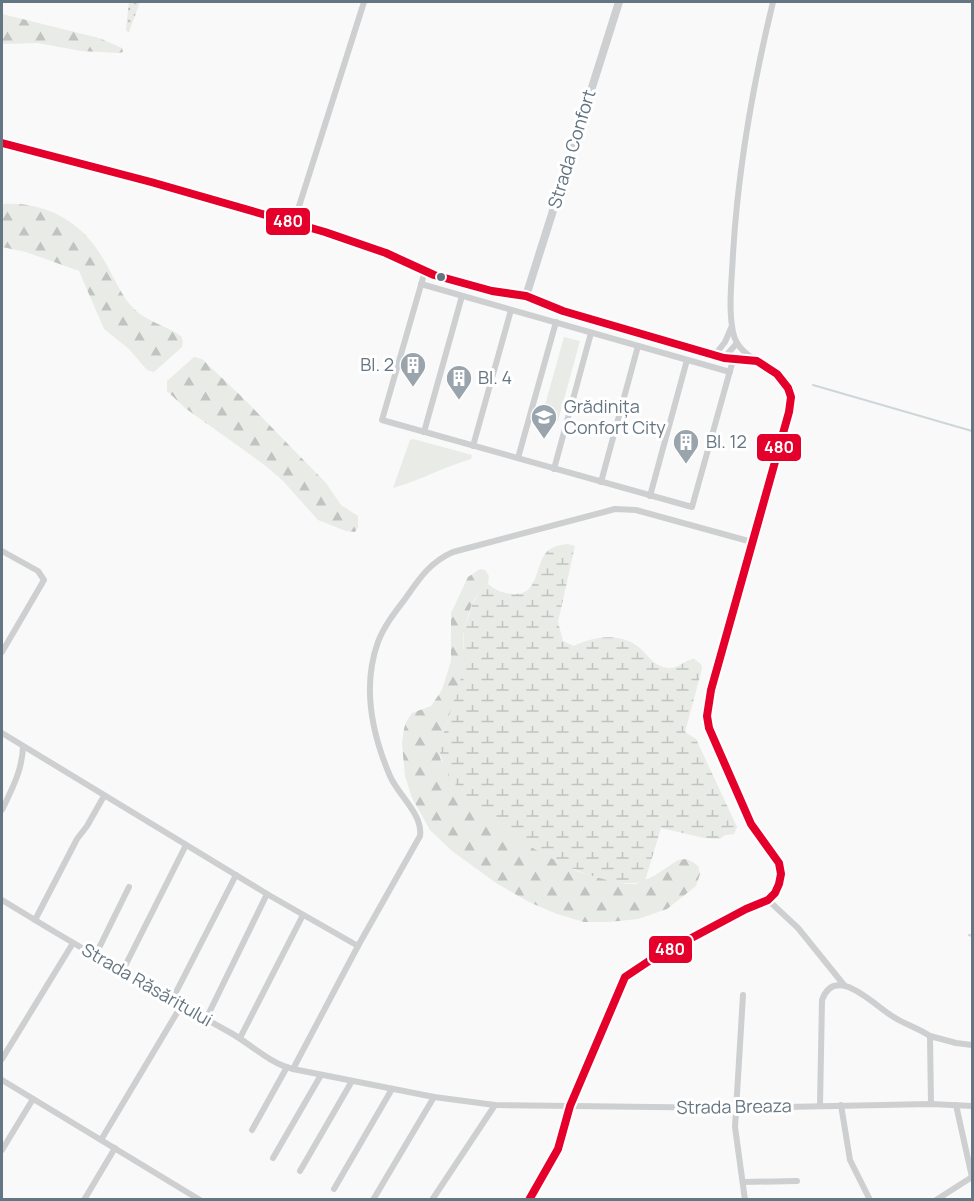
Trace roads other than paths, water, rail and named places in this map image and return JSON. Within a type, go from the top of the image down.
[{"type":"street","points":[[294,222],[364,2]]},
{"type":"street","name":"Strada Confort","points":[[526,296],[619,2]]},
{"type":"street","points":[[529,1200],[558,1149],[570,1107],[626,977],[646,962],[746,909],[768,900],[775,893],[779,884],[781,874],[779,864],[751,824],[714,740],[707,716],[711,690],[791,402],[785,382],[777,374],[742,351],[736,343],[732,326],[733,257],[741,177],[751,109],[772,2]]},
{"type":"street","points":[[2,143],[294,222],[376,248],[424,271],[479,288],[526,296],[556,309],[714,356],[757,361]]},
{"type":"street","points":[[424,271],[382,420],[692,507],[733,360]]},
{"type":"street","points":[[421,284],[730,372]]},
{"type":"street","points":[[424,432],[462,296]]},
{"type":"street","points":[[473,446],[511,310]]},
{"type":"street","points":[[554,469],[590,319]]},
{"type":"street","points":[[518,458],[555,322]]},
{"type":"street","points":[[714,356],[725,342],[732,326]]},
{"type":"street","points":[[724,358],[736,343]]},
{"type":"street","points":[[601,482],[638,346]]},
{"type":"street","points":[[650,496],[687,360]]},
{"type":"street","points":[[252,1130],[290,1068],[420,836],[418,821],[393,782],[380,747],[372,712],[370,684],[376,650],[383,632],[428,567],[453,552],[615,509],[636,510],[752,542]]},
{"type":"street","points":[[2,550],[38,571],[44,580],[2,652]]},
{"type":"street","points":[[2,734],[267,894],[358,946]]},
{"type":"street","points":[[2,810],[17,779],[23,747]]},
{"type":"street","points":[[35,920],[77,839],[104,796]]},
{"type":"street","points":[[122,972],[186,844]]},
{"type":"street","points":[[172,1000],[236,875]]},
{"type":"street","points":[[95,956],[129,887]]},
{"type":"street","points":[[206,1019],[267,894]]},
{"type":"street","name":"Strada Răsăritului","points":[[2,900],[122,972],[240,1038],[267,1058],[290,1068],[434,1097],[495,1105]]},
{"type":"street","points":[[768,900],[798,928],[844,985]]},
{"type":"street","points":[[240,1038],[303,915]]},
{"type":"street","points":[[2,1059],[73,943]]},
{"type":"street","points":[[820,1106],[822,1000],[827,990],[836,986],[844,985],[854,989],[891,1016],[930,1036],[972,1045]]},
{"type":"street","points":[[743,995],[735,1132],[745,1200]]},
{"type":"street","points":[[101,1140],[181,1006]]},
{"type":"street","points":[[930,1036],[931,1104]]},
{"type":"street","points":[[273,1158],[321,1075]]},
{"type":"street","points":[[2,1080],[201,1200]]},
{"type":"street","points":[[300,1171],[352,1081]]},
{"type":"street","points":[[334,1189],[392,1089]]},
{"type":"street","points":[[373,1200],[434,1097]]},
{"type":"street","points":[[2,1150],[33,1099]]},
{"type":"street","name":"Strada Breaza","points":[[495,1105],[737,1108],[931,1104],[972,1106]]},
{"type":"street","points":[[432,1200],[495,1105]]},
{"type":"street","points":[[841,1105],[850,1160],[870,1200]]},
{"type":"street","points":[[936,1200],[972,1177],[956,1105]]},
{"type":"street","points":[[84,1200],[115,1148]]},
{"type":"street","points":[[742,1182],[797,1180]]},
{"type":"waterway","points":[[813,385],[972,431]]},
{"type":"place","name":"Bl. 2","points":[[413,388]]},
{"type":"place","name":"Bl. 4","points":[[459,401]]},
{"type":"place","name":"Grădinița Confort City","points":[[544,440]]},
{"type":"place","name":"Bl. 12","points":[[686,465]]}]
